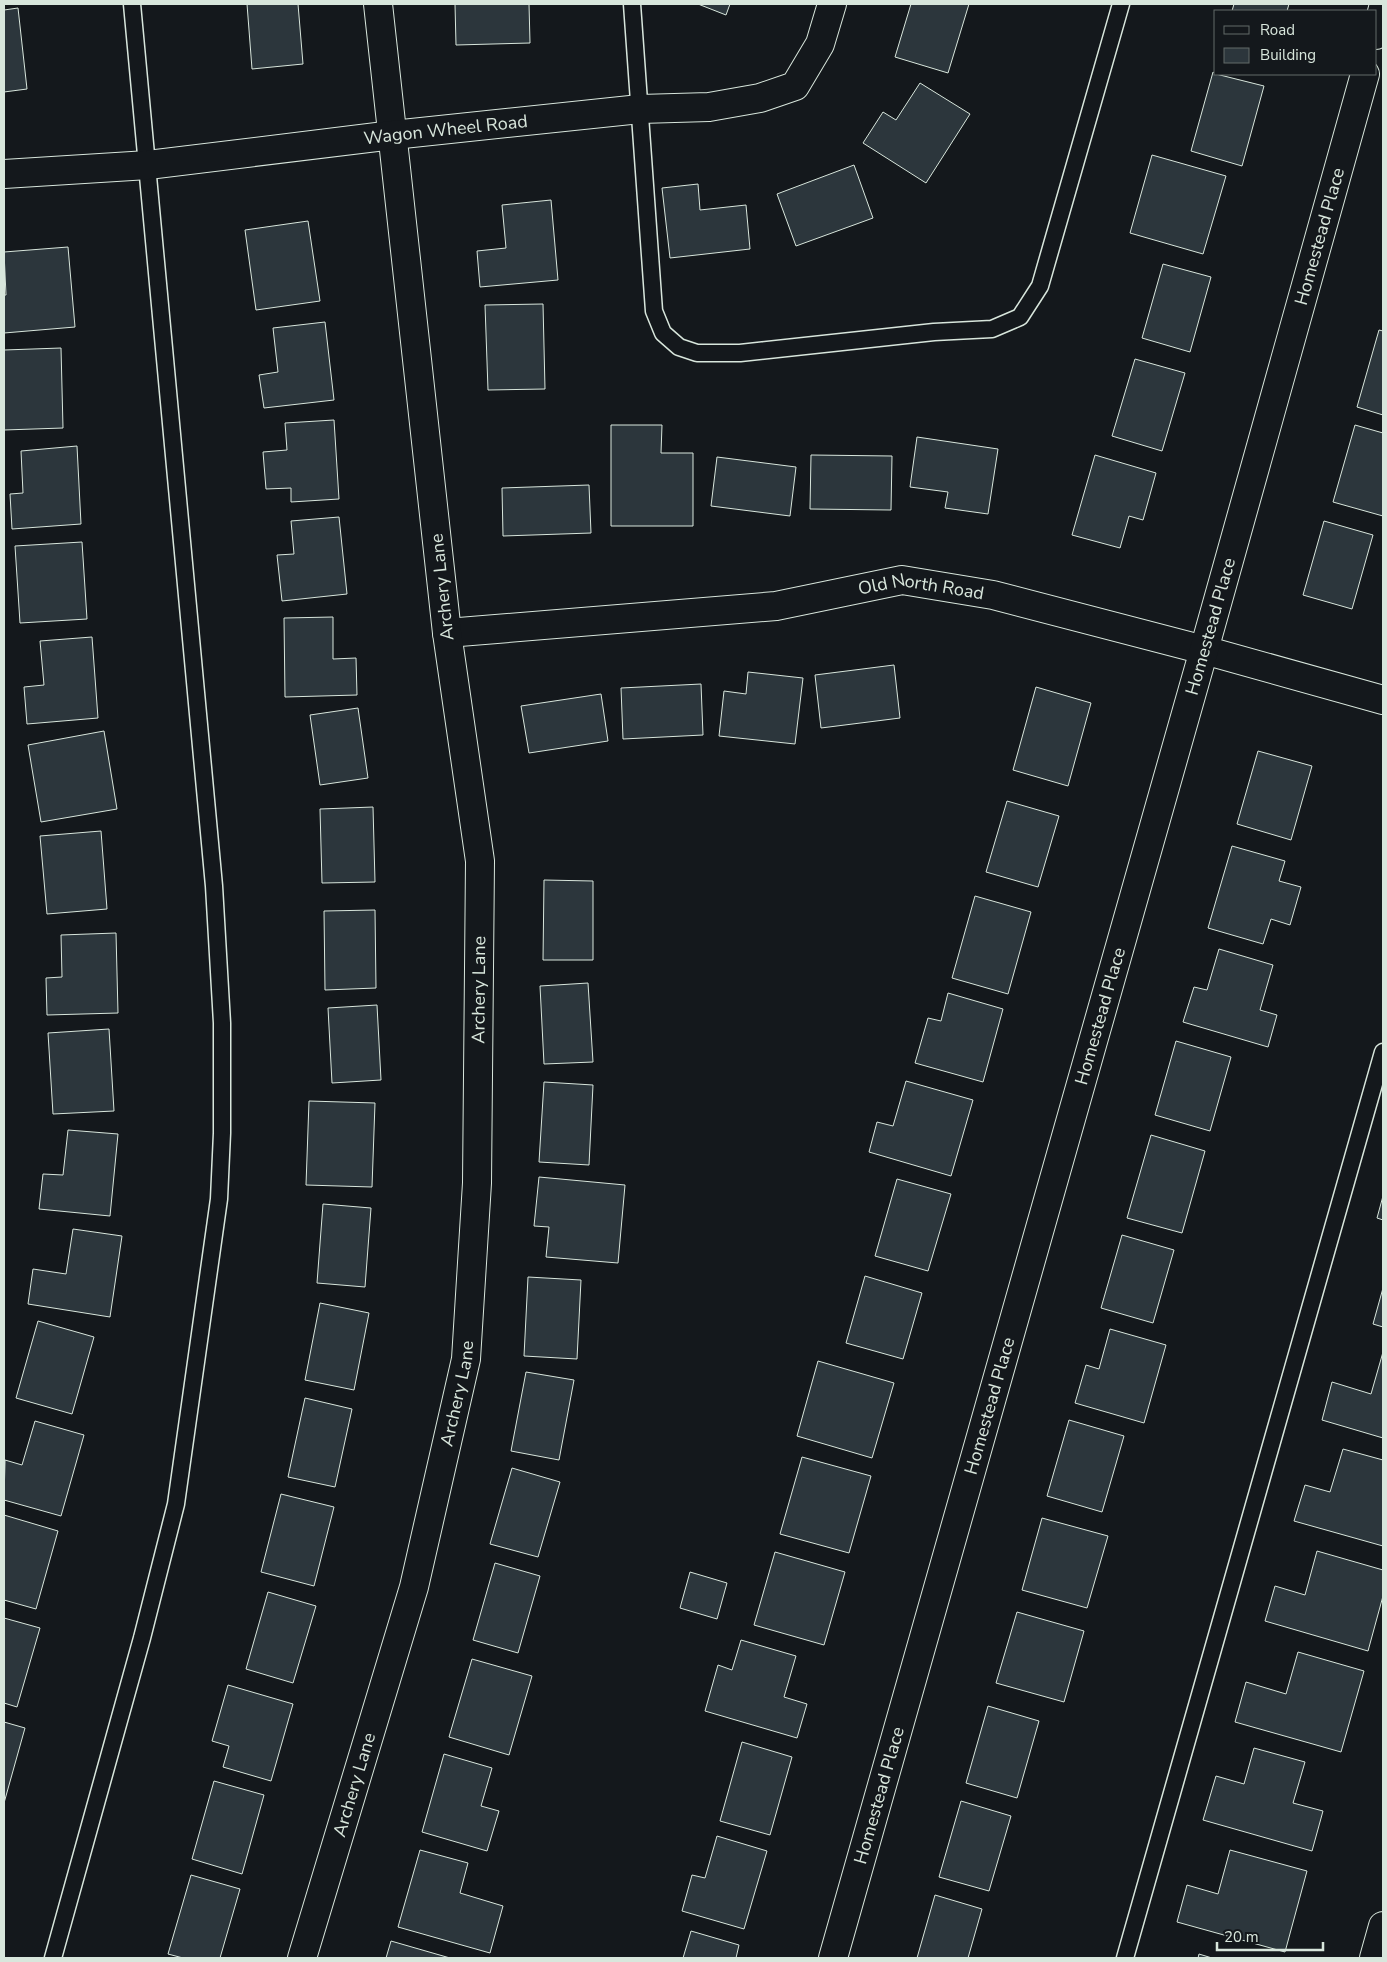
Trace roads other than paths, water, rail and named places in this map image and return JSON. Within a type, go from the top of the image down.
[{"type":"street","name":"Archery Lane","points":[[302,1958],[414,1587],[466,1359],[477,1183],[480,860],[447,633],[378,4]]},
{"type":"street","name":"Wagon Wheel Road","points":[[4,174],[148,165],[393,135],[640,109],[709,107],[760,98],[795,86],[820,44],[832,4]]},
{"type":"street","points":[[1377,31],[1383,8]]},
{"type":"street","name":"Homestead Place","points":[[833,1958],[1204,650],[1365,75]]},
{"type":"street","name":"Old North Road","points":[[447,633],[776,606],[902,580],[993,595],[1204,650],[1383,700]]},
{"type":"street","points":[[1374,1958],[1383,1926]]},
{"type":"lane","points":[[53,1958],[142,1638],[176,1504],[219,1190],[222,1134],[222,1023],[214,886],[132,4]]},
{"type":"lane","points":[[632,4],[654,311],[663,333],[680,348],[697,354],[740,353],[934,332],[992,330],[1020,317],[1040,286],[1121,4]]},
{"type":"lane","points":[[1124,1958],[1383,1052]]}]
